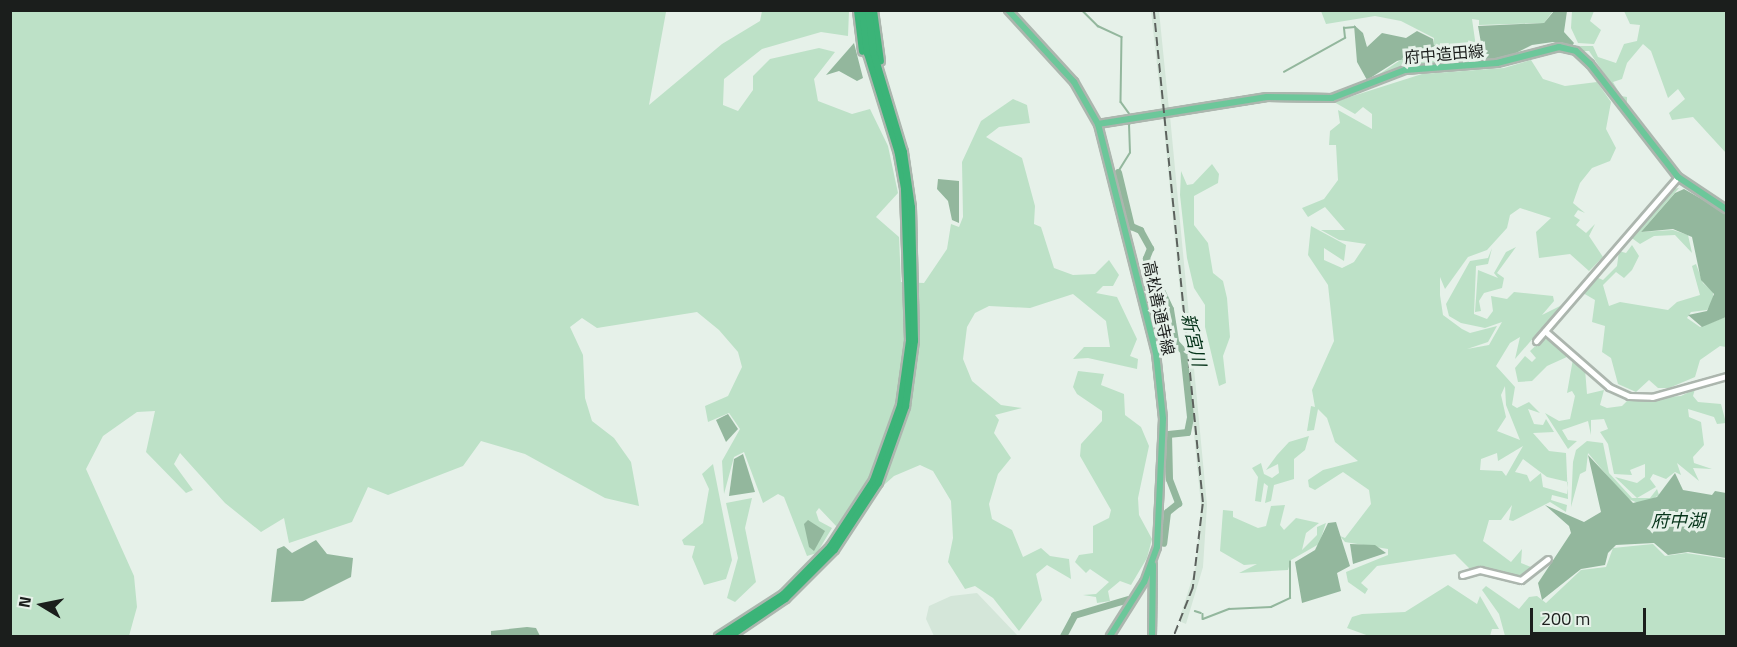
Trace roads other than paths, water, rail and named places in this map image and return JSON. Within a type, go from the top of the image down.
[{"type":"highway","points":[[857,10],[869,77],[889,121]]},
{"type":"highway","points":[[718,636],[783,594],[830,546],[863,499],[891,437],[903,390],[909,320],[904,188],[889,121],[867,53],[862,10]]},
{"type":"highway","points":[[868,10],[873,52],[897,129]]},
{"type":"highway","points":[[729,636],[785,598],[834,549],[868,501],[896,438],[911,371],[914,304],[911,207],[873,10]]},
{"type":"main road","name":"高松善通寺線","points":[[1008,10],[1074,82],[1098,124],[1149,317],[1162,400],[1160,529],[1152,563],[1144,582],[1110,636]]},
{"type":"main road","name":"府中造田線","points":[[1098,124],[1268,97],[1332,98],[1405,70],[1497,63],[1559,47],[1576,51],[1590,64],[1678,177],[1726,208]]},
{"type":"main road","points":[[1152,563],[1154,584],[1152,636]]},
{"type":"main road","points":[[1144,582],[1154,584]]},
{"type":"street","points":[[1536,341],[1678,177]]},
{"type":"street","points":[[1545,331],[1609,387],[1629,396],[1652,397],[1726,376]]},
{"type":"street","points":[[1462,575],[1480,570],[1521,580],[1548,559]]},
{"type":"water","points":[[1554,11],[1567,11],[1564,32],[1574,43],[1572,46],[1553,42],[1532,45],[1510,56],[1484,60],[1478,26],[1544,23]]},
{"type":"water","points":[[1354,25],[1363,33],[1367,47],[1382,33],[1406,38],[1417,31],[1433,39],[1434,46],[1425,53],[1397,61],[1367,80],[1357,62]]},
{"type":"water","points":[[854,43],[863,78],[857,81],[839,71],[826,75]]},
{"type":"water","points":[[938,179],[959,181],[959,223],[952,220],[948,201],[937,189]]},
{"type":"water","points":[[1684,189],[1726,213],[1726,317],[1702,327],[1688,315],[1707,311],[1714,294],[1701,280],[1692,237],[1673,229],[1641,232],[1675,193]]},
{"type":"water","points":[[728,414],[738,429],[726,442],[716,420]]},
{"type":"water","points":[[743,454],[755,492],[729,496],[734,459]]},
{"type":"water","name":"府中湖","points":[[1588,455],[1633,503],[1657,497],[1675,473],[1683,490],[1712,495],[1715,491],[1726,493],[1726,558],[1688,552],[1668,555],[1654,543],[1616,545],[1608,553],[1605,565],[1581,569],[1542,600],[1538,583],[1571,533],[1569,526],[1545,505],[1584,522],[1601,512]]},
{"type":"water","points":[[808,520],[825,531],[814,551],[809,547],[804,524]]},
{"type":"water","points":[[1336,522],[1350,566],[1337,573],[1341,591],[1302,603],[1295,562],[1315,550],[1328,523]]},
{"type":"water","points":[[316,540],[327,554],[353,558],[351,577],[303,601],[271,602],[277,549],[284,546],[292,553]]},
{"type":"water","points":[[1350,544],[1375,545],[1386,553],[1353,564]]},
{"type":"water","points":[[536,628],[540,636],[491,636],[491,631]]},
{"type":"waterway","points":[[1082,10],[1098,26],[1122,37],[1121,102],[1129,113]]},
{"type":"waterway","points":[[1284,72],[1345,38],[1344,28],[1355,27]]},
{"type":"waterway","points":[[1434,46],[1486,58]]},
{"type":"waterway","points":[[1242,105],[1275,100]]},
{"type":"waterway","points":[[1128,124],[1138,121]]},
{"type":"waterway","points":[[1118,172],[1130,153],[1129,123]]},
{"type":"waterway","name":"新宮川","points":[[1118,172],[1131,226],[1140,230],[1150,248],[1146,258],[1170,309],[1175,342],[1183,351],[1190,417],[1187,432],[1168,434],[1169,479],[1178,503],[1167,512],[1163,543]]},
{"type":"waterway","points":[[1203,614],[1203,619],[1229,609],[1271,607],[1290,598],[1290,562]]},
{"type":"waterway","name":"新宮川","points":[[1063,636],[1074,615],[1128,599]]},
{"type":"waterway","points":[[1195,611],[1201,613]]},
{"type":"waterway","points":[[783,636],[856,636]]},
{"type":"waterway","points":[[1054,636],[1059,636]]},
{"type":"railway","points":[[1154,10],[1203,504],[1193,588],[1174,636]]}]
